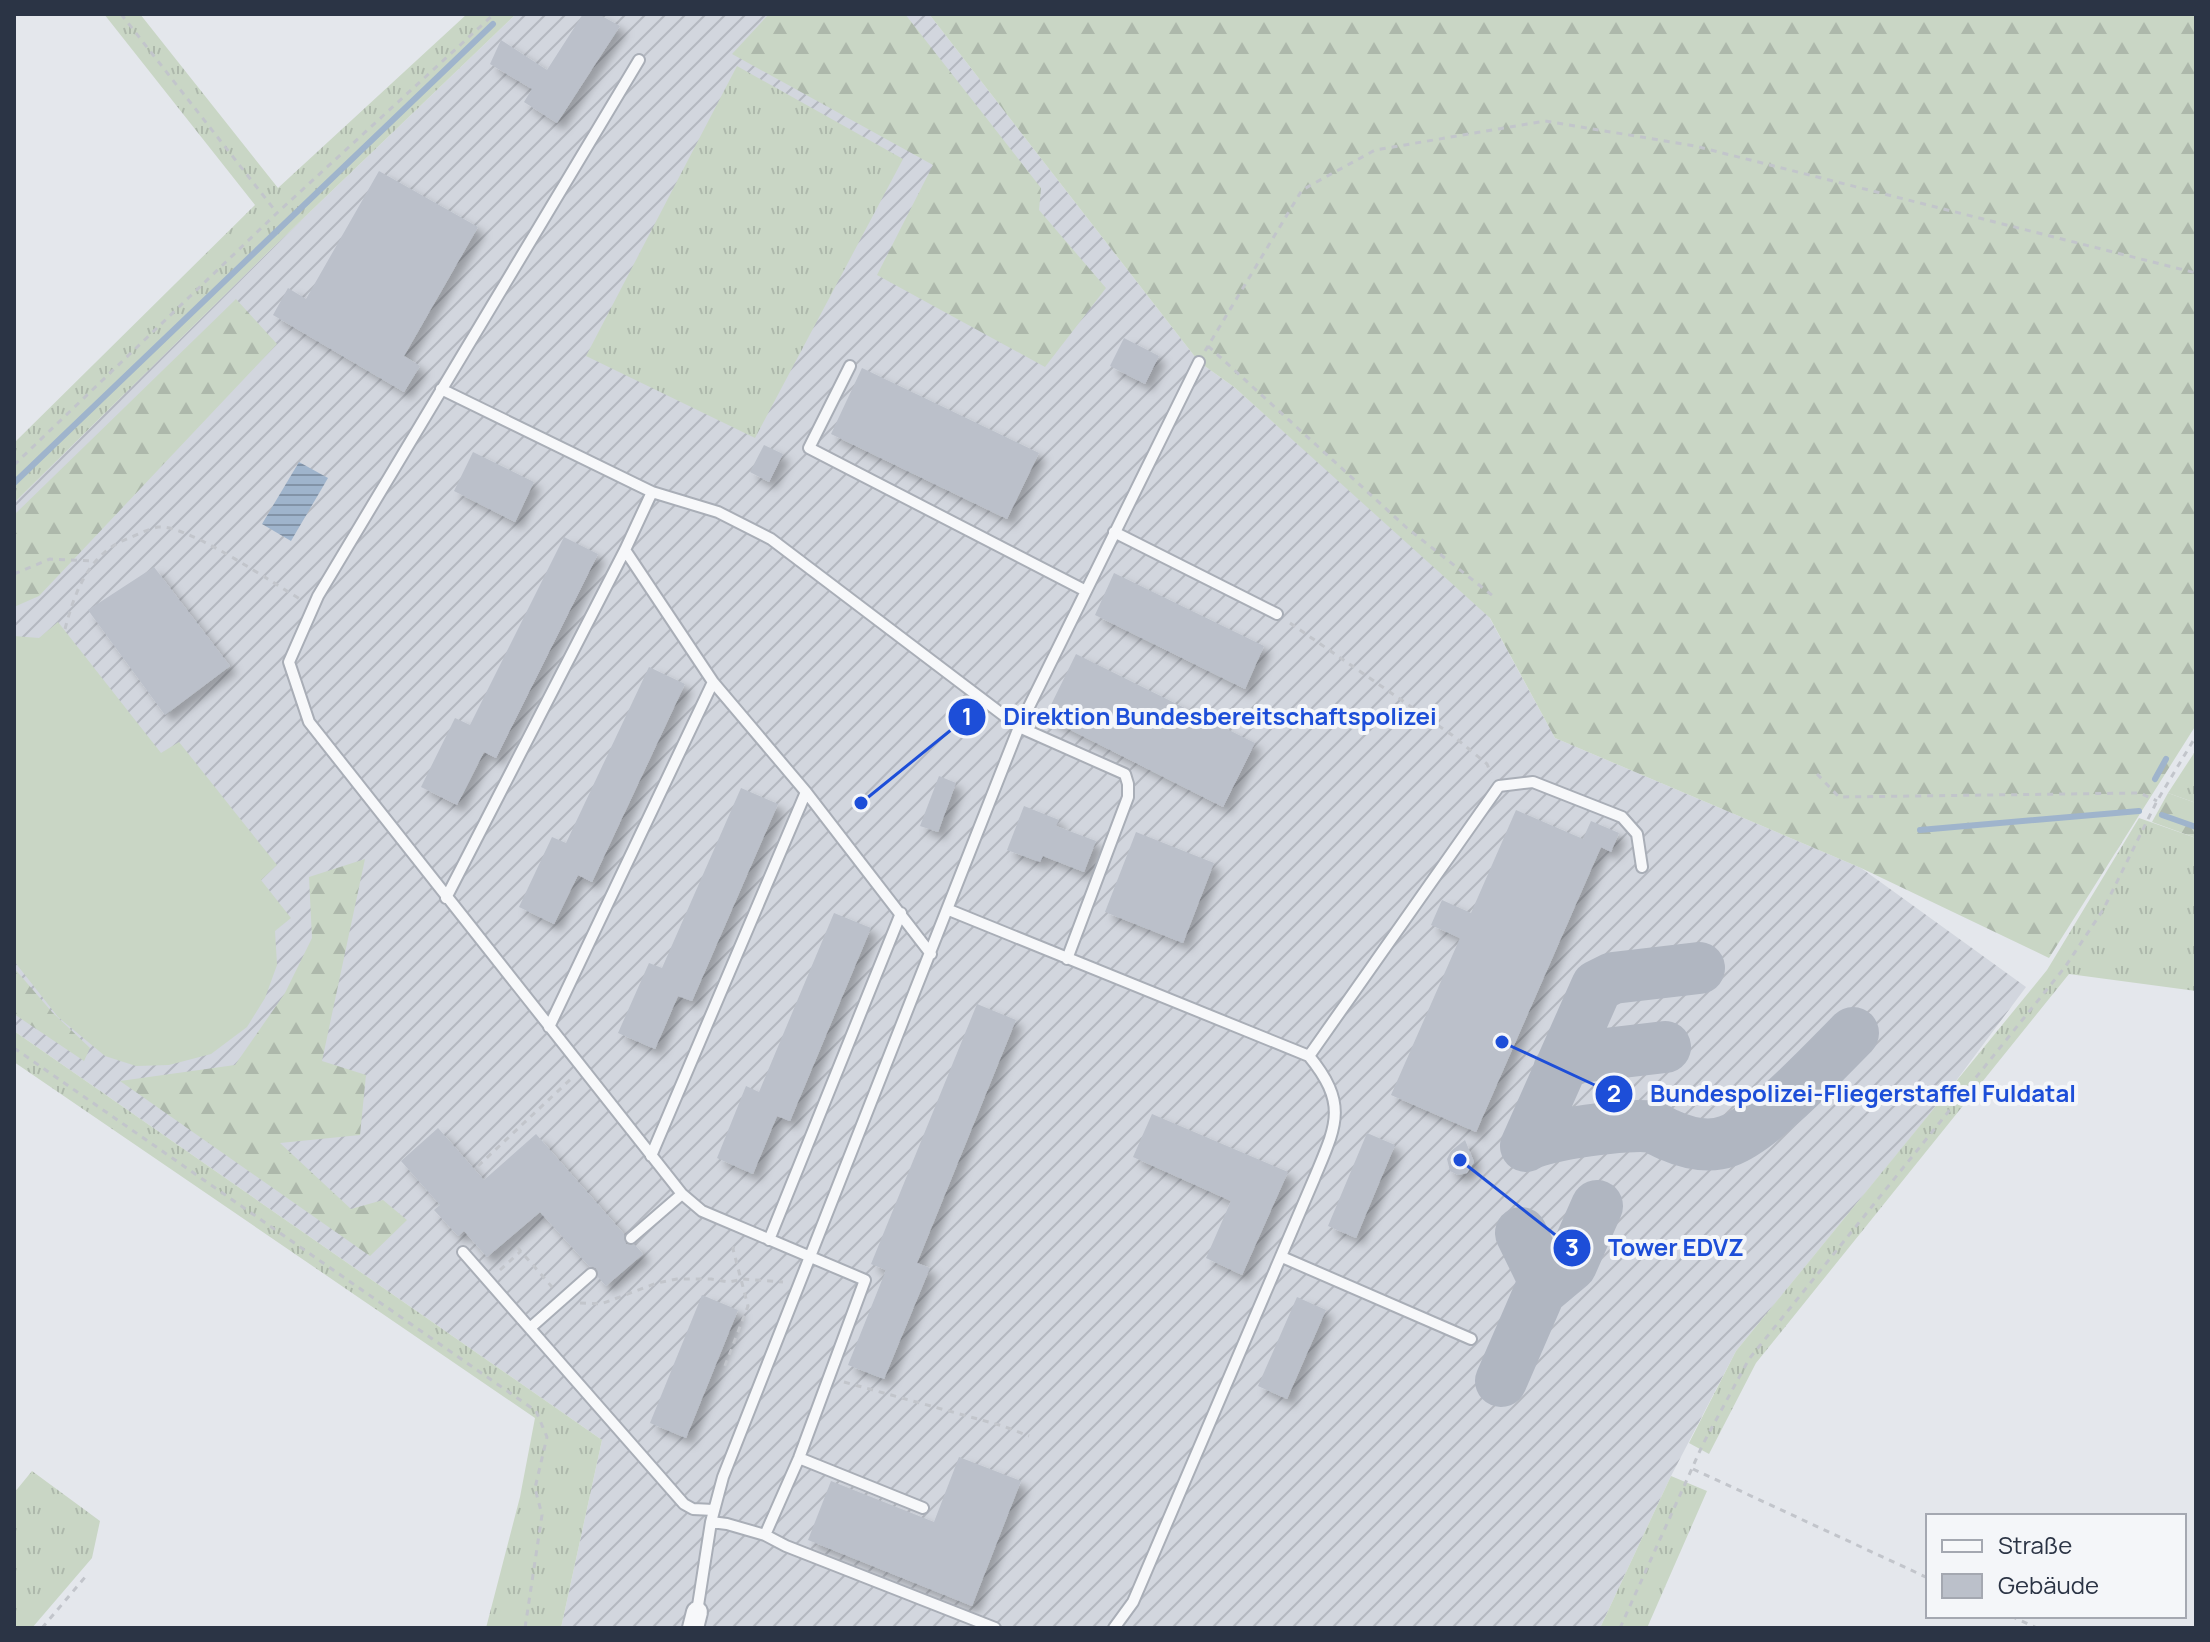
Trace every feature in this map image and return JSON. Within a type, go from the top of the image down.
[{"type":"lane","points":[[639,60],[313,607],[289,662],[309,722],[682,1194],[702,1211],[865,1280],[799,1458],[765,1535]]},
{"type":"lane","points":[[695,1620],[711,1522],[723,1477],[1019,727],[1199,362]]},
{"type":"lane","points":[[850,366],[809,448],[1086,591]]},
{"type":"lane","points":[[441,389],[652,492],[718,512],[771,539],[1019,727],[1125,774],[1128,797],[1067,959]]},
{"type":"lane","points":[[446,898],[652,492]]},
{"type":"lane","points":[[1114,532],[1277,614]]},
{"type":"lane","points":[[625,550],[713,682],[806,792],[931,954]]},
{"type":"lane","points":[[549,1027],[713,682]]},
{"type":"lane","points":[[1309,1056],[1499,786],[1533,782],[1622,817],[1637,834],[1642,867]]},
{"type":"lane","points":[[651,1156],[806,792]]},
{"type":"lane","points":[[949,910],[1309,1056],[1333,1095],[1336,1113],[1332,1135],[1282,1257],[1133,1602],[1114,1628]]},
{"type":"lane","points":[[769,1240],[901,913]]},
{"type":"lane","points":[[631,1238],[682,1194]]},
{"type":"lane","points":[[463,1252],[684,1504],[693,1509],[714,1510]]},
{"type":"lane","points":[[1282,1257],[1471,1339]]},
{"type":"lane","points":[[530,1328],[591,1274]]},
{"type":"lane","points":[[799,1458],[923,1508]]},
{"type":"lane","points":[[711,1522],[765,1535],[995,1628]]},
{"type":"path","points":[[121,14],[277,213]]},
{"type":"path","points":[[14,465],[277,213],[494,14]]},
{"type":"path","points":[[1199,362],[1302,190],[1375,150],[1545,121],[1695,146],[2196,273]]},
{"type":"path","points":[[1208,346],[1407,528],[1493,596]]},
{"type":"path","points":[[65,629],[74,595],[94,561],[112,544],[159,527],[199,538],[313,607]]},
{"type":"path","points":[[14,574],[50,559],[94,561]]},
{"type":"path","points":[[1277,614],[1452,735],[1487,764],[1499,786]]},
{"type":"path","points":[[1620,1628],[1703,1444],[1749,1359],[2065,967],[2103,910],[2157,801],[2196,736]]},
{"type":"path","points":[[1817,774],[1839,797],[2140,793],[2157,801]]},
{"type":"path","points":[[14,1048],[536,1411],[547,1437],[535,1488],[542,1515],[525,1628]]},
{"type":"path","points":[[478,1166],[581,1069]]},
{"type":"path","points":[[725,1366],[748,1306],[733,1249],[739,1227]]},
{"type":"path","points":[[489,1280],[519,1249],[565,1297],[580,1304],[601,1304],[657,1283],[677,1279],[729,1282],[741,1279],[798,1284]]},
{"type":"path","points":[[829,1378],[1029,1436]]},
{"type":"path","points":[[1693,1469],[1926,1577]]},
{"type":"path","points":[[42,1628],[86,1576]]},
{"type":"path","points":[[2015,1618],[2037,1628]]},
{"type":"shaded area","points":[[516,14],[929,14],[1199,362],[1234,387],[1487,613],[1555,738],[1861,868],[2026,987],[1947,1093],[1736,1351],[1671,1476],[1600,1628],[561,1628],[602,1440],[14,1031],[14,503],[262,258]]},
{"type":"green space","points":[[104,14],[140,14],[278,188],[467,14],[516,14],[262,258],[14,503],[14,443],[255,205]]},
{"type":"green space","points":[[769,14],[905,14],[1041,188],[1039,210],[1106,288],[1045,367],[877,275],[933,165],[732,54]]},
{"type":"green space","points":[[929,14],[2196,14],[2196,725],[2049,958],[1861,868],[1555,738],[1490,618],[1234,387],[1199,362]]},
{"type":"green space","points":[[737,66],[903,159],[755,438],[586,356]]},
{"type":"green space","points":[[236,299],[277,344],[39,596],[14,607],[14,515]]},
{"type":"green space","points":[[58,622],[161,753],[179,742],[277,865],[261,880],[291,918],[275,931],[277,965],[265,998],[247,1027],[211,1054],[169,1065],[136,1066],[105,1056],[58,1017],[14,961],[14,636],[39,638]]},
{"type":"green space","points":[[2196,750],[2196,803],[2168,793]]},
{"type":"green space","points":[[2168,793],[2196,803],[2196,838],[2152,822]]},
{"type":"green space","points":[[2139,818],[2196,838],[2196,991],[2069,974],[1756,1363],[1709,1454],[1689,1443],[1736,1351],[2047,970]]},
{"type":"green space","points":[[365,859],[322,1061],[366,1075],[360,1135],[280,1143],[351,1209],[383,1200],[407,1220],[370,1256],[120,1081],[235,1065],[285,993],[312,938],[309,877]]},
{"type":"green space","points":[[14,968],[52,1012],[90,1048],[84,1061],[14,1014]]},
{"type":"green space","points":[[14,1031],[602,1440],[561,1628],[486,1628],[520,1497],[535,1418],[14,1062]]},
{"type":"green space","points":[[32,1471],[100,1521],[92,1558],[32,1628],[14,1628],[14,1493]]},
{"type":"green space","points":[[1671,1476],[1707,1491],[1647,1628],[1600,1628]]},
{"type":"water","points":[[299,462],[328,478],[291,541],[262,524]]},
{"type":"building","points":[[583,14],[598,14],[620,26],[557,123],[524,102],[532,89],[490,64],[501,40],[547,70]]},
{"type":"building","points":[[379,171],[478,227],[404,356],[420,366],[404,392],[273,315],[288,288],[306,299]]},
{"type":"building","points":[[1124,338],[1159,356],[1145,384],[1110,366]]},
{"type":"building","points":[[862,368],[1039,453],[1007,519],[831,434]]},
{"type":"building","points":[[764,445],[783,454],[769,482],[750,472]]},
{"type":"building","points":[[473,452],[534,482],[515,522],[454,491]]},
{"type":"building","points":[[564,537],[598,554],[496,758],[484,752],[457,805],[421,787],[455,718],[470,725]]},
{"type":"building","points":[[154,567],[230,666],[165,715],[88,610]]},
{"type":"building","points":[[1114,573],[1264,646],[1245,689],[1095,615]]},
{"type":"building","points":[[1076,654],[1255,743],[1223,807],[1045,717]]},
{"type":"building","points":[[649,667],[685,684],[592,882],[578,875],[554,924],[519,907],[552,837],[566,843]]},
{"type":"building","points":[[939,776],[956,783],[938,832],[920,826]]},
{"type":"building","points":[[741,788],[778,804],[692,1001],[678,996],[655,1049],[618,1033],[649,963],[662,968]]},
{"type":"building","points":[[1024,806],[1059,820],[1056,826],[1096,841],[1084,872],[1043,856],[1040,862],[1007,850]]},
{"type":"building","points":[[1516,810],[1583,839],[1591,821],[1619,833],[1611,852],[1601,847],[1476,1132],[1391,1095],[1460,938],[1431,925],[1442,900],[1471,913]]},
{"type":"building","points":[[1136,832],[1214,863],[1183,943],[1105,912]]},
{"type":"building","points":[[834,913],[871,928],[790,1121],[777,1116],[753,1174],[717,1158],[746,1086],[759,1092]]},
{"type":"building","points":[[977,1004],[1016,1020],[917,1263],[930,1268],[884,1379],[848,1365],[886,1270],[871,1264]]},
{"type":"building","points":[[1152,1114],[1288,1172],[1242,1275],[1206,1258],[1231,1201],[1133,1157]]},
{"type":"building","points":[[438,1128],[484,1180],[536,1134],[624,1234],[626,1244],[635,1245],[643,1254],[606,1286],[598,1277],[596,1268],[589,1266],[540,1212],[487,1257],[464,1231],[458,1236],[434,1210],[440,1205],[401,1161]]},
{"type":"building","points":[[1367,1133],[1395,1145],[1356,1238],[1328,1226]]},
{"type":"building","points":[[1465,1140],[1474,1162],[1467,1173],[1458,1175],[1450,1171],[1447,1159],[1451,1151]]},
{"type":"building","points":[[702,1295],[738,1310],[686,1438],[650,1423]]},
{"type":"building","points":[[1297,1297],[1326,1310],[1287,1399],[1258,1386]]},
{"type":"building","points":[[959,1457],[1021,1481],[972,1606],[808,1540],[831,1481],[934,1522]]},
{"type":"waterway","points":[[14,483],[493,24]]},
{"type":"waterway","points":[[2155,779],[2166,759]]},
{"type":"waterway","points":[[1920,830],[2139,811]]},
{"type":"waterway","points":[[2162,815],[2196,827]]},
{"type":"taxiway","points":[[1526,1146],[1597,986],[1613,978],[1699,968]]},
{"type":"taxiway","points":[[1526,1146],[1550,1137],[1642,1126],[1698,1144],[1728,1141],[1775,1109],[1853,1033]]},
{"type":"taxiway","points":[[1559,1070],[1567,1062],[1580,1057],[1665,1047]]},
{"type":"taxiway","points":[[1501,1381],[1540,1291],[1571,1265],[1597,1206]]},
{"type":"taxiway","points":[[1521,1233],[1541,1274],[1543,1282],[1540,1291]]},
{"type":"place","name":"Direktion Bundesbereitschaftspolizei","points":[[861,803]]},
{"type":"place","name":"Bundespolizei-Fliegerstaffel Fuldatal","points":[[1502,1042]]},
{"type":"place","name":"Tower EDVZ","points":[[1460,1160]]}]
